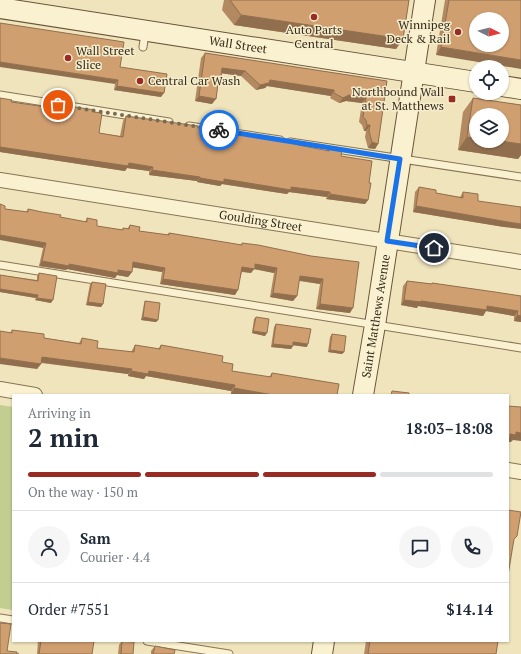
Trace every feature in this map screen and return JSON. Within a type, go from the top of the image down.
[{"type":"main road","name":"Saint Matthews Avenue","points":[[364,394],[425,0]]},
{"type":"main road","name":"Wall Street","points":[[0,8],[144,39],[414,72],[469,81]]},
{"type":"main road","points":[[509,87],[521,89]]},
{"type":"main road","points":[[322,654],[324,642]]},
{"type":"street","name":"Goulding Street","points":[[0,180],[521,262]]},
{"type":"street","points":[[0,389],[29,394]]},
{"type":"street","points":[[509,470],[521,472]]},
{"type":"lane","points":[[0,95],[521,177]]},
{"type":"lane","points":[[0,265],[521,348]]},
{"type":"lane","points":[[0,618],[12,620]]},
{"type":"lane","points":[[153,642],[229,654]]},
{"type":"green space","points":[[0,405],[12,407],[12,610],[0,608]]},
{"type":"building","name":"Auto Parts Central","points":[[230,0],[409,0],[403,39],[241,15]]},
{"type":"building","points":[[449,0],[521,0],[521,60],[472,52],[509,52],[509,12],[469,12],[469,52],[441,47]]},
{"type":"building","points":[[0,23],[124,42],[120,67],[167,74],[164,93],[117,86],[118,80],[0,62]]},
{"type":"building","points":[[205,53],[387,81],[378,144],[372,142],[369,131],[370,125],[367,125],[366,120],[363,117],[366,98],[349,95],[343,98],[334,93],[334,90],[270,80],[269,83],[260,85],[245,71],[222,68],[216,99],[199,96]]},
{"type":"building","points":[[0,98],[12,100],[11,102],[68,110],[69,106],[95,110],[94,112],[102,113],[99,133],[123,137],[126,116],[198,126],[198,128],[237,134],[299,142],[298,145],[329,151],[330,147],[342,149],[341,156],[372,161],[369,183],[371,183],[368,200],[330,194],[330,192],[291,187],[291,190],[224,179],[224,182],[152,170],[153,167],[129,163],[128,166],[0,147]]},
{"type":"building","points":[[473,100],[487,100],[521,105],[521,144],[509,142],[509,108],[471,108]]},
{"type":"building","points":[[469,124],[469,137],[467,137]]},
{"type":"building","points":[[419,187],[436,190],[436,193],[463,198],[463,192],[478,194],[478,201],[521,207],[521,224],[416,206]]},
{"type":"building","points":[[0,204],[5,206],[5,209],[28,212],[28,209],[61,215],[60,217],[87,222],[87,218],[97,220],[97,226],[123,230],[123,228],[129,229],[130,225],[140,227],[139,231],[169,235],[169,233],[242,245],[242,243],[258,245],[311,256],[359,262],[353,308],[320,304],[323,279],[300,276],[297,296],[273,293],[277,268],[255,264],[255,269],[242,267],[238,290],[163,279],[165,268],[133,262],[132,272],[118,270],[118,273],[69,264],[69,266],[42,261],[46,243],[0,235]]},
{"type":"building","points":[[39,273],[57,276],[53,300],[37,298],[38,295],[0,289],[0,275],[38,281]]},
{"type":"building","points":[[407,281],[432,283],[521,296],[521,316],[517,315],[518,311],[487,306],[487,310],[404,300]]},
{"type":"building","points":[[92,282],[106,284],[103,304],[88,302]]},
{"type":"building","points":[[145,301],[160,303],[158,320],[143,317]]},
{"type":"building","points":[[256,317],[269,319],[267,333],[253,331]]},
{"type":"building","points":[[276,324],[311,329],[308,344],[293,342],[293,346],[273,344]]},
{"type":"building","points":[[12,330],[44,334],[44,338],[81,344],[82,338],[98,341],[97,348],[134,352],[135,345],[160,349],[161,345],[223,356],[222,362],[233,364],[232,371],[271,377],[272,373],[339,384],[337,394],[267,394],[234,388],[235,385],[149,371],[148,374],[131,371],[132,369],[42,357],[41,364],[0,358],[0,331],[12,333]]},
{"type":"building","points":[[332,334],[346,336],[344,352],[330,350]]},
{"type":"building","points":[[392,391],[409,393],[409,394],[391,394]]},
{"type":"building","points":[[509,406],[521,407],[521,433],[516,432],[516,435],[510,434],[510,438]]},
{"type":"building","points":[[509,510],[521,512],[517,536],[514,539],[509,569]]},
{"type":"building","points":[[0,623],[11,624],[7,651],[17,652],[17,654],[0,654]]},
{"type":"building","points":[[41,642],[94,642],[92,654],[39,654]]},
{"type":"building","points":[[122,642],[134,642],[133,654],[121,654]]},
{"type":"building","points":[[370,642],[498,642],[496,654],[368,654]]},
{"type":"building","points":[[155,646],[175,650],[174,654],[153,654]]},
{"type":"way so far","points":[[58,105],[219,130]]},
{"type":"place","name":"Auto Parts Central","points":[[314,17]]},
{"type":"place","name":"Winnipeg Deck & Rail","points":[[458,32]]},
{"type":"place","name":"Wall Street Slice","points":[[68,58]]},
{"type":"place","name":"Central Car Wash","points":[[140,81]]},
{"type":"place","name":"Northbound Wall at St. Matthews","points":[[452,99]]},
{"type":"route","points":[[219,130],[400,159],[387,241],[434,248]]}]
